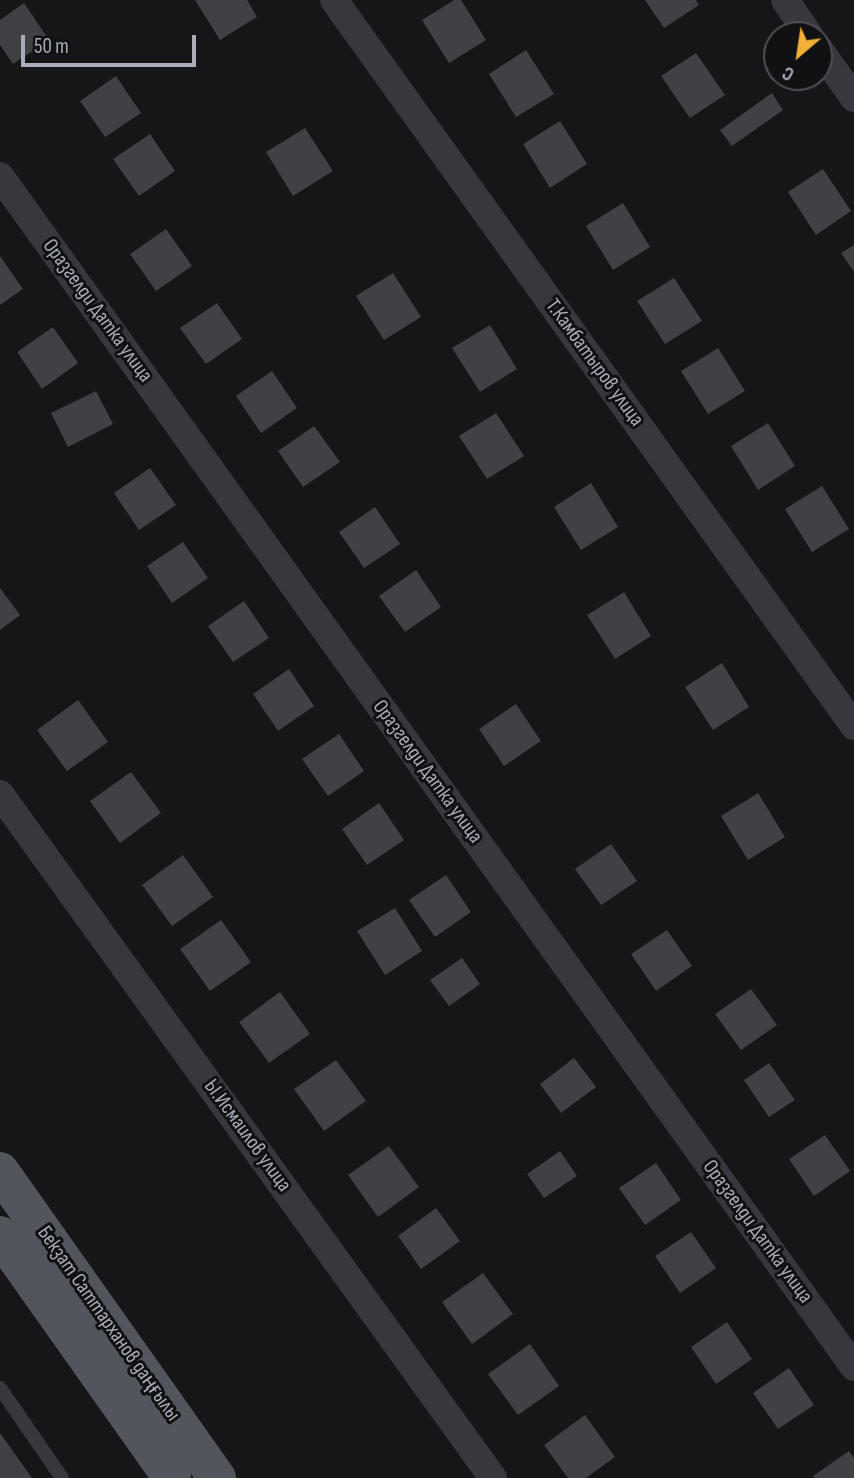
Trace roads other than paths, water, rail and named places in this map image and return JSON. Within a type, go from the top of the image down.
[{"type":"main road","name":"Бекзат Саттарханов даңғылы","points":[[0,1171],[216,1478]]},
{"type":"main road","name":"Бекзат Саттарханов даңғылы","points":[[0,1235],[172,1478]]},
{"type":"street","name":"Т.Камбатыров улица","points":[[334,0],[854,726]]},
{"type":"street","points":[[785,0],[799,21]]},
{"type":"street","points":[[833,69],[854,98]]},
{"type":"street","name":"Оразгелди Датка улица","points":[[0,176],[854,1367]]},
{"type":"street","name":"Ы.Исмаилов улица","points":[[0,794],[493,1478]]},
{"type":"lane","points":[[0,1388],[62,1478]]}]
